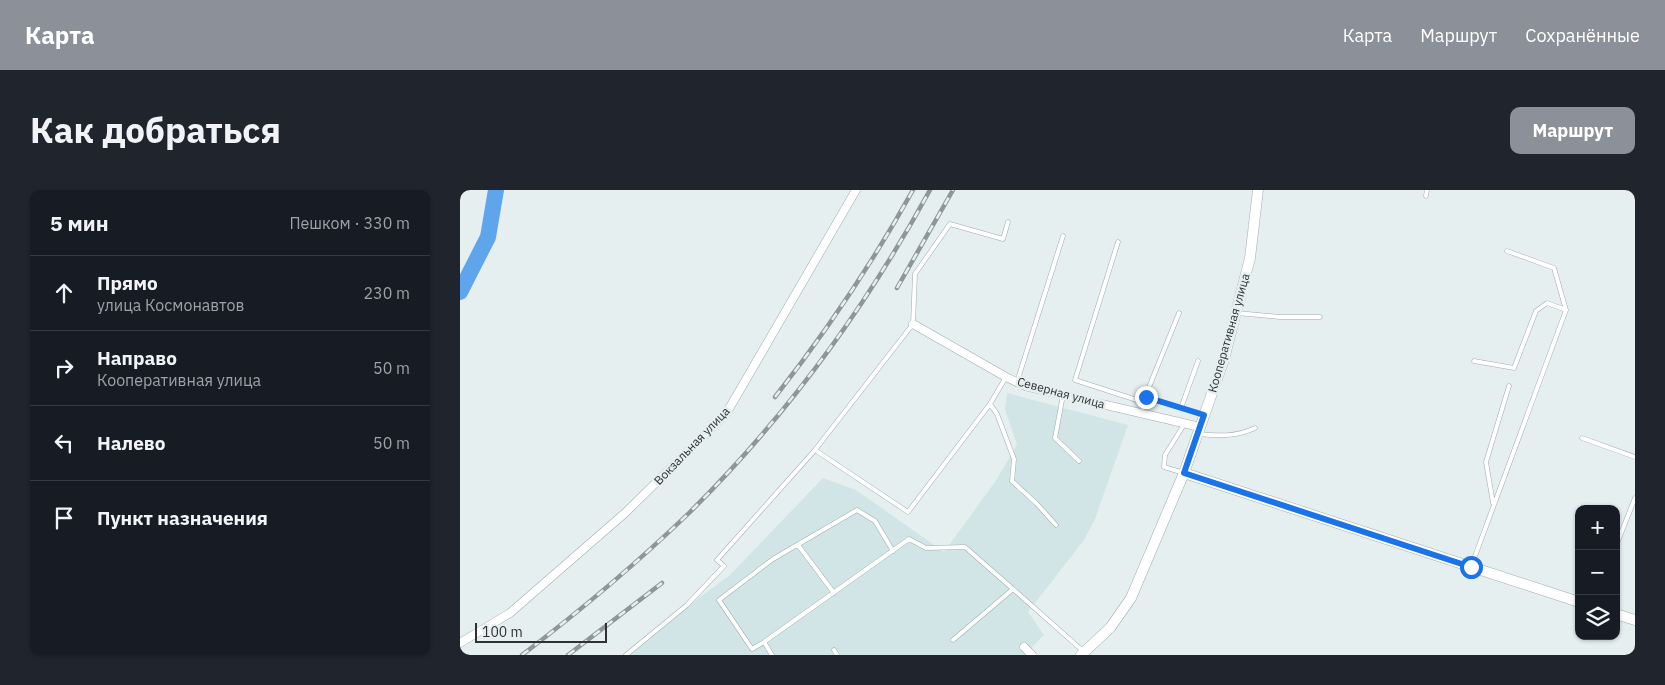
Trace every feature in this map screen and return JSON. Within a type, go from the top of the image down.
[{"type":"main road","name":"Кооперативная улица","points":[[1184,473],[1224,359],[1250,258],[1258,190]]},
{"type":"main road","points":[[1082,654],[1110,628],[1131,598],[1184,473],[1575,601]]},
{"type":"main road","points":[[1620,615],[1634,617]]},
{"type":"street","name":"Вокзальная улица","points":[[460,643],[510,613],[625,513],[726,414],[856,190]]},
{"type":"street","points":[[913,324],[1006,377]]},
{"type":"street","name":"Северная улица","points":[[1006,377],[1025,386],[1185,423],[1199,430]]},
{"type":"street","points":[[1024,647],[1032,655]]},
{"type":"lane","points":[[1426,196],[1427,190]]},
{"type":"lane","points":[[626,655],[687,605],[724,566],[717,560],[815,450],[913,324],[915,274],[950,224],[1003,239],[1008,222]]},
{"type":"lane","points":[[1017,382],[1063,236]]},
{"type":"lane","points":[[1118,242],[1075,380],[1143,402]]},
{"type":"lane","points":[[1471,567],[1566,310],[1554,268],[1507,251]]},
{"type":"lane","points":[[1474,361],[1514,368],[1536,312],[1547,303],[1566,310]]},
{"type":"lane","points":[[1142,413],[1143,402],[1179,313]]},
{"type":"lane","points":[[1236,313],[1280,317],[1320,317]]},
{"type":"lane","points":[[1181,408],[1198,361]]},
{"type":"lane","name":"Северная улица","points":[[815,450],[908,512],[990,404],[1006,377]]},
{"type":"lane","points":[[1494,506],[1486,462],[1510,386]]},
{"type":"lane","points":[[1063,395],[1055,438],[1078,461]]},
{"type":"lane","points":[[1146,397],[1204,415]]},
{"type":"lane","points":[[990,404],[1014,459],[1012,481],[1036,502],[1056,525]]},
{"type":"lane","points":[[1184,473],[1164,467],[1165,455],[1185,423]]},
{"type":"lane","points":[[1199,430],[1219,436],[1245,432],[1254,428]]},
{"type":"lane","points":[[1582,438],[1635,457]]},
{"type":"lane","points":[[1620,536],[1635,498]]},
{"type":"lane","points":[[893,551],[875,521],[857,510],[773,559],[719,600],[752,649],[834,593],[893,551],[909,539],[926,548],[965,547],[1082,654]]},
{"type":"lane","points":[[798,545],[834,593]]},
{"type":"lane","points":[[952,640],[1013,589]]},
{"type":"lane","points":[[764,642],[772,655]]},
{"type":"lane","points":[[834,650],[837,655]]},
{"type":"shaded area","points":[[1007,393],[1128,425],[1095,519],[1084,540],[1028,612],[1044,635],[1024,655],[622,655],[730,575],[823,478],[856,490],[944,552],[995,482],[1017,445],[1005,409]]},
{"type":"waterway","points":[[460,292],[488,237],[496,190]]},
{"type":"railway","points":[[775,397],[848,296],[882,244],[913,190]]},
{"type":"railway","points":[[522,655],[649,551],[689,513],[758,439],[851,319],[879,277],[930,190]]},
{"type":"railway","points":[[897,288],[953,190]]},
{"type":"railway","points":[[568,655],[662,583]]},
{"type":"route","points":[[1146,397],[1204,415],[1184,473],[1471,567]]}]
